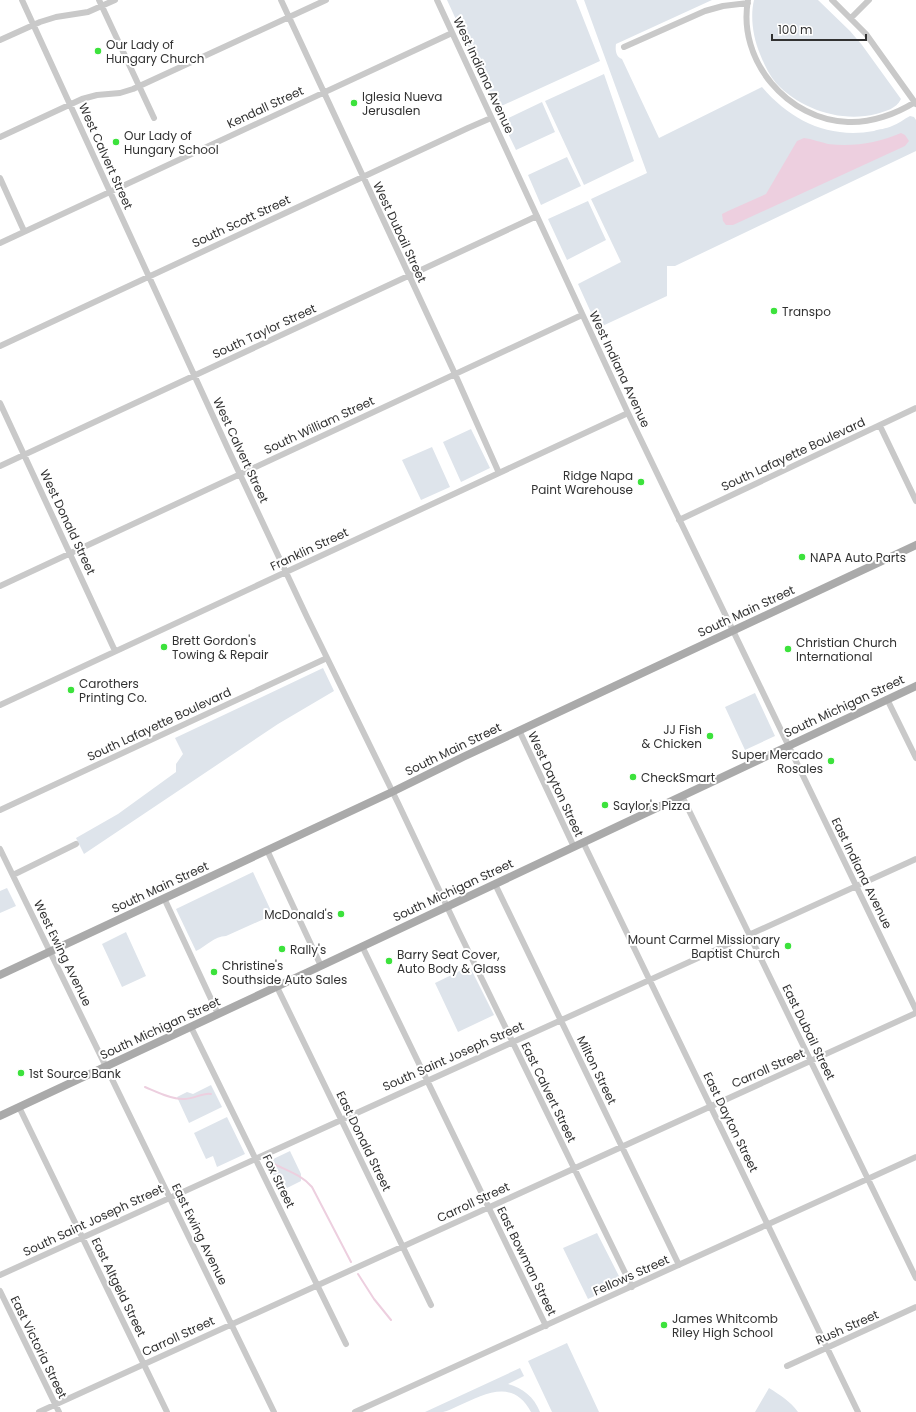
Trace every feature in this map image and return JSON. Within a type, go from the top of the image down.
[{"type":"main road","name":"South Main Street","points":[[0,975],[392,792],[519,730],[916,544]]},
{"type":"main road","name":"South Michigan Street","points":[[0,1116],[916,686]]},
{"type":"street","name":"West Calvert Street","points":[[22,0],[286,572],[448,906]]},
{"type":"street","points":[[0,40],[56,17],[88,12],[100,3],[115,0]]},
{"type":"street","name":"West Dubail Street","points":[[281,0],[408,276],[455,374],[499,473]]},
{"type":"street","points":[[0,137],[90,97],[120,93],[139,86],[326,0]]},
{"type":"street","name":"West Indiana Avenue","points":[[437,0],[628,413],[788,746]]},
{"type":"street","points":[[624,47],[705,10],[748,1],[749,34],[759,65],[771,84],[799,108],[822,117],[848,122],[882,117],[915,103],[878,51],[851,18],[832,0]]},
{"type":"street","points":[[851,18],[869,0]]},
{"type":"street","points":[[100,3],[154,118]]},
{"type":"street","name":"Kendall Street","points":[[0,243],[452,33]]},
{"type":"street","name":"South Scott Street","points":[[0,346],[491,118]]},
{"type":"street","points":[[0,178],[24,231]]},
{"type":"street","name":"South Taylor Street","points":[[0,466],[537,216]]},
{"type":"street","name":"South William Street","points":[[0,586],[582,315]]},
{"type":"street","name":"West Donald Street","points":[[0,403],[116,651]]},
{"type":"street","name":"South Lafayette Boulevard","points":[[679,520],[916,408]]},
{"type":"street","name":"Franklin Street","points":[[0,705],[628,413]]},
{"type":"street","points":[[880,426],[916,502]]},
{"type":"street","name":"South Lafayette Boulevard","points":[[0,810],[327,658]]},
{"type":"street","points":[[888,699],[916,758]]},
{"type":"street","name":"West Dayton Street","points":[[519,730],[574,847]]},
{"type":"street","name":"East Indiana Avenue","points":[[788,746],[916,1012]]},
{"type":"street","name":"East Dubail Street","points":[[682,796],[916,1278]]},
{"type":"street","name":"East Dayton Street","points":[[583,842],[858,1412]]},
{"type":"street","points":[[13,875],[76,844]]},
{"type":"street","name":"West Ewing Avenue","points":[[0,849],[107,1066]]},
{"type":"street","points":[[267,850],[321,966]]},
{"type":"street","name":"South Saint Joseph Street","points":[[0,1275],[916,859]]},
{"type":"street","name":"Milton Street","points":[[495,884],[679,1265]]},
{"type":"street","points":[[164,898],[218,1014]]},
{"type":"street","name":"East Calvert Street","points":[[448,906],[632,1286]]},
{"type":"street","name":"East Bowman Street","points":[[362,946],[546,1326]]},
{"type":"street","name":"East Donald Street","points":[[277,987],[431,1305]]},
{"type":"street","name":"Carroll Street","points":[[39,1412],[916,1012]]},
{"type":"street","name":"Fox Street","points":[[192,1027],[346,1344]]},
{"type":"street","name":"East Ewing Avenue","points":[[107,1066],[274,1412]]},
{"type":"street","name":"East Altgeld Street","points":[[19,1107],[168,1412]]},
{"type":"street","name":"Fellows Street","points":[[355,1412],[916,1157]]},
{"type":"street","name":"East Victoria Street","points":[[0,1291],[59,1412]]},
{"type":"street","name":"Rush Street","points":[[787,1366],[916,1308]]},
{"type":"shaded area","points":[[447,0],[576,0],[600,61],[497,108]]},
{"type":"shaded area","points":[[584,0],[712,0],[616,44],[617,55],[622,59],[659,138],[762,87],[773,99],[798,118],[826,130],[857,133],[874,131],[887,128],[910,116],[914,117],[916,120],[916,151],[675,266],[667,266],[667,296],[598,328],[578,284],[621,262],[591,199],[647,173]]},
{"type":"shaded area","points":[[754,0],[818,0],[850,31],[862,45],[901,99],[899,102],[890,109],[876,114],[849,117],[822,112],[797,100],[776,83],[769,73],[762,58],[753,27],[752,13]]},
{"type":"shaded area","points":[[604,74],[634,161],[584,185],[545,101]]},
{"type":"shaded area","points":[[542,102],[555,132],[516,150],[502,121]]},
{"type":"shaded area","points":[[901,133],[905,135],[909,141],[905,146],[733,225],[726,225],[723,221],[722,214],[766,194],[797,141],[804,138],[828,144],[847,145],[874,142]]},
{"type":"shaded area","points":[[567,157],[581,186],[541,205],[528,175]]},
{"type":"shaded area","points":[[588,201],[606,240],[567,260],[548,219]]},
{"type":"shaded area","points":[[471,429],[490,468],[461,482],[443,442]]},
{"type":"shaded area","points":[[432,447],[450,487],[421,500],[402,460]]},
{"type":"shaded area","points":[[323,668],[334,691],[278,724],[84,854],[76,838],[118,814],[176,772],[176,764],[183,754],[175,738]]},
{"type":"shaded area","points":[[755,693],[775,736],[745,750],[725,707]]},
{"type":"shaded area","points":[[253,872],[273,915],[226,936],[214,939],[196,951],[176,909]]},
{"type":"shaded area","points":[[7,888],[16,906],[0,913],[0,891]]},
{"type":"shaded area","points":[[126,932],[146,976],[122,987],[102,944]]},
{"type":"shaded area","points":[[470,967],[494,1015],[458,1032],[435,983]]},
{"type":"shaded area","points":[[211,1085],[222,1107],[189,1123],[177,1097],[187,1092],[193,1094]]},
{"type":"shaded area","points":[[227,1117],[245,1154],[217,1167],[213,1156],[206,1159],[194,1133]]},
{"type":"shaded area","points":[[290,1151],[301,1174],[301,1181],[281,1191],[267,1162]]},
{"type":"shaded area","points":[[597,1233],[622,1282],[621,1284],[588,1299],[563,1248]]},
{"type":"shaded area","points":[[567,1343],[599,1412],[552,1412],[528,1361]]},
{"type":"shaded area","points":[[520,1368],[524,1376],[508,1384],[527,1394],[535,1402],[540,1412],[531,1412],[524,1401],[516,1395],[507,1392],[498,1392],[478,1397],[445,1412],[425,1412]]},
{"type":"shaded area","points":[[769,1388],[788,1401],[798,1412],[755,1412]]},
{"type":"waterway","points":[[145,1087],[178,1099],[211,1094]]},
{"type":"waterway","points":[[274,1164],[299,1176],[312,1187],[351,1262]]},
{"type":"waterway","points":[[358,1274],[374,1299],[391,1320]]},
{"type":"place","name":"Our Lady of Hungary Church","points":[[98,51]]},
{"type":"place","name":"Iglesia Nueva Jerusalen","points":[[354,103]]},
{"type":"place","name":"Our Lady of Hungary School","points":[[116,142]]},
{"type":"place","name":"Transpo","points":[[774,311]]},
{"type":"place","name":"Ridge Napa Paint Warehouse","points":[[641,482]]},
{"type":"place","name":"NAPA Auto Parts","points":[[802,557]]},
{"type":"place","name":"Brett Gordon's Towing & Repair","points":[[164,647]]},
{"type":"place","name":"Christian Church International","points":[[788,649]]},
{"type":"place","name":"Carothers Printing Co.","points":[[71,690]]},
{"type":"place","name":"JJ Fish & Chicken","points":[[710,736]]},
{"type":"place","name":"Super Mercado Rosales","points":[[831,761]]},
{"type":"place","name":"CheckSmart","points":[[633,777]]},
{"type":"place","name":"Saylor's Pizza","points":[[605,805]]},
{"type":"place","name":"McDonald's","points":[[341,914]]},
{"type":"place","name":"Mount Carmel Missionary Baptist Church","points":[[788,946]]},
{"type":"place","name":"Rally's","points":[[282,949]]},
{"type":"place","name":"Barry Seat Cover, Auto Body & Glass","points":[[389,961]]},
{"type":"place","name":"Christine's Southside Auto Sales","points":[[214,972]]},
{"type":"place","name":"1st Source Bank","points":[[21,1073]]},
{"type":"place","name":"James Whitcomb Riley High School","points":[[664,1325]]}]
